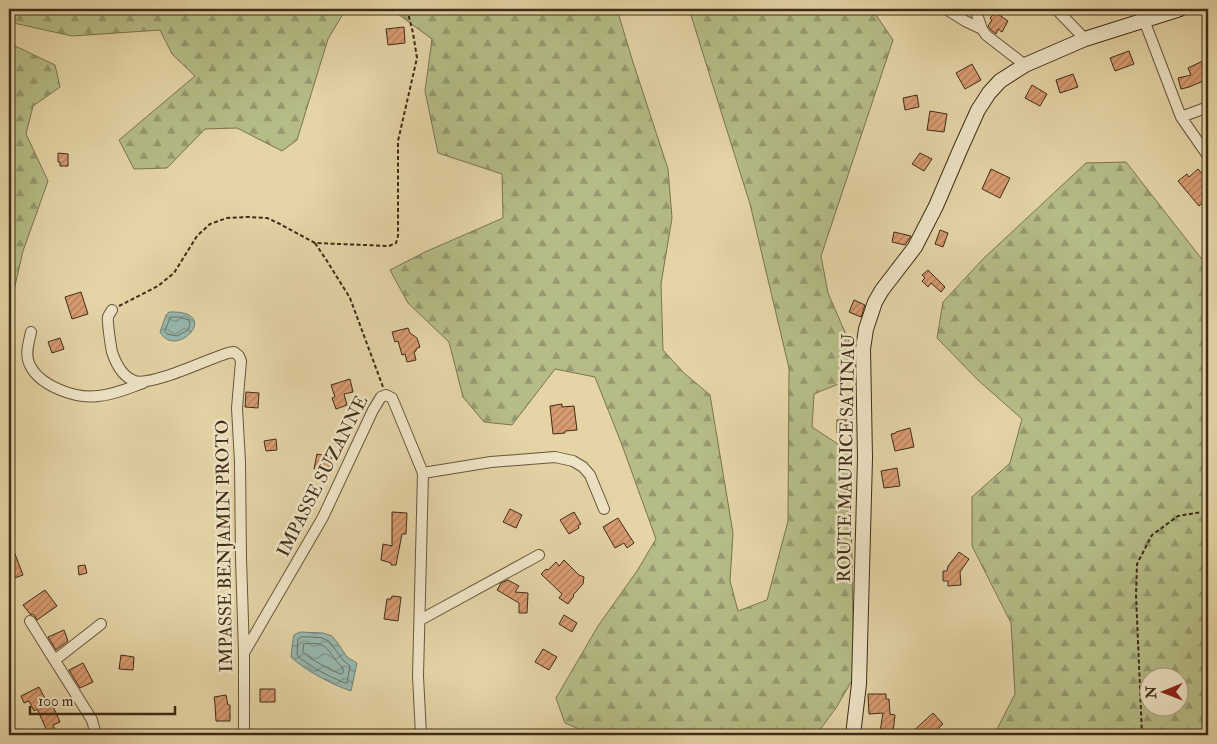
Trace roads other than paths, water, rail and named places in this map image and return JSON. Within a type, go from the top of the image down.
[{"type":"main road","name":"ROUTE MAURICE SATINAU","points":[[854,735],[859,684],[865,458],[863,349],[866,329],[875,302],[915,247],[932,214],[978,110],[989,93],[1000,82],[1025,65],[1085,39],[1178,9]]},
{"type":"street","points":[[946,9],[982,29]]},
{"type":"street","points":[[975,9],[986,35],[1025,65]]},
{"type":"street","points":[[1056,9],[1085,39]]},
{"type":"street","points":[[1144,20],[1181,117],[1208,156]]},
{"type":"street","points":[[1181,117],[1208,107]]},
{"type":"street","points":[[112,310],[108,317],[112,349],[118,366],[126,377],[134,381],[149,381]]},
{"type":"street","points":[[32,332],[27,354],[29,363],[43,380],[57,388],[87,397],[121,391],[149,381]]},
{"type":"street","name":"IMPASSE BENJAMIN PROTO","points":[[149,381],[228,352],[234,352],[241,361],[237,408],[240,462],[244,735]]},
{"type":"street","name":"IMPASSE SUZANNE","points":[[244,653],[323,517],[373,410],[381,397],[386,395],[392,398],[424,473]]},
{"type":"street","points":[[421,735],[418,676],[424,473],[491,462],[555,456],[573,461],[583,467],[590,475],[604,509]]},
{"type":"street","points":[[420,620],[539,555]]},
{"type":"street","points":[[30,621],[92,720],[96,735]]},
{"type":"street","points":[[55,660],[101,624]]},
{"type":"water","points":[[169,312],[185,313],[193,318],[195,325],[184,338],[176,341],[167,339],[160,332],[166,315]]},
{"type":"water","points":[[300,632],[323,633],[332,636],[347,657],[357,663],[351,691],[319,677],[291,657],[294,635]]}]
